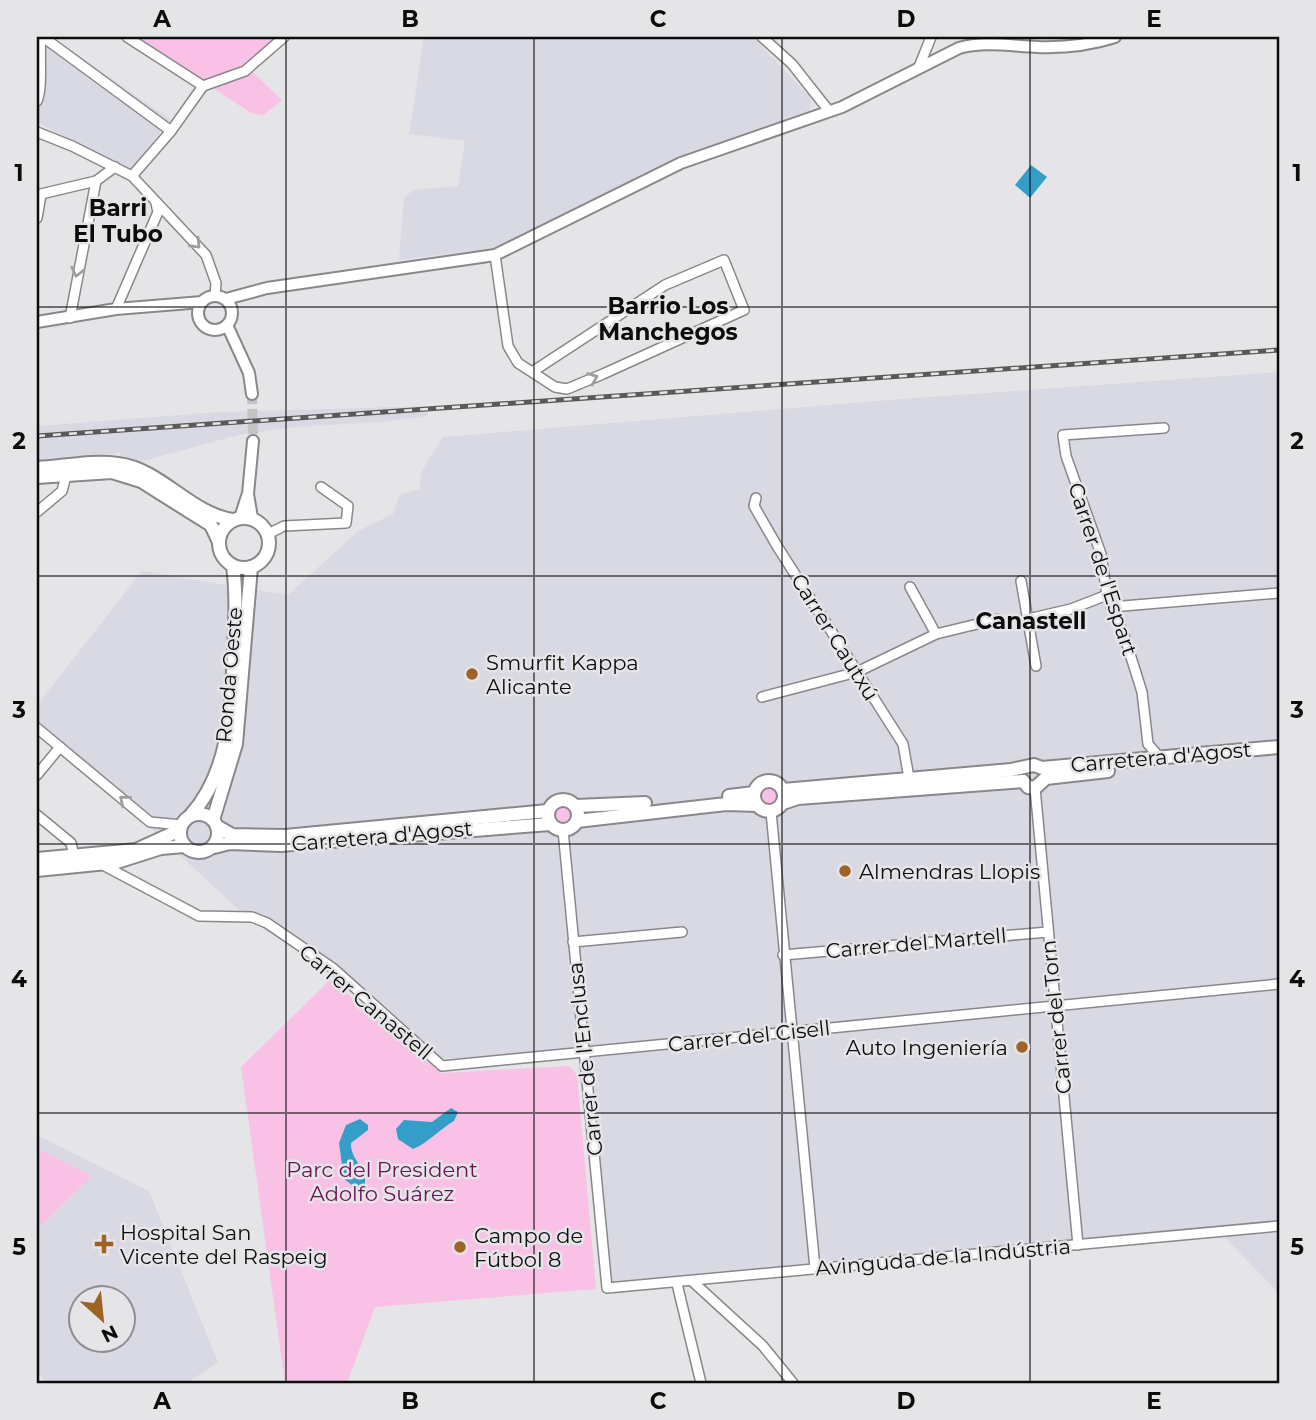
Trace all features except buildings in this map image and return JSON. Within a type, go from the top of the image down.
[{"type":"main road","points":[[37,468],[118,464],[137,471],[216,517],[241,518],[262,524],[268,534]]},
{"type":"main road","name":"Ronda Oeste","points":[[37,478],[112,471],[141,481],[211,525],[221,553],[233,566],[236,600],[228,733],[216,775],[205,800],[184,824]]},
{"type":"main road","points":[[219,542],[224,527],[241,518]]},
{"type":"main road","name":"Ronda Oeste","points":[[215,823],[236,744],[251,568],[267,555],[268,534]]},
{"type":"main road","points":[[233,566],[251,568]]},
{"type":"main road","name":"Carretera d'Agost","points":[[1044,773],[1138,760],[1279,747]]},
{"type":"main road","name":"Carretera d'Agost","points":[[1044,773],[1279,754]]},
{"type":"main road","points":[[783,796],[798,798],[1024,774],[1034,765],[1044,773],[1035,788],[1028,787],[1024,774]]},
{"type":"main road","points":[[755,799],[576,821],[563,830],[549,817],[553,803],[563,799],[576,806],[589,808],[755,799],[771,811],[783,796],[909,778],[1024,774]]},
{"type":"main road","points":[[755,799],[759,785],[768,781],[777,783],[783,796]]},
{"type":"main road","points":[[576,806],[576,821]]},
{"type":"main road","points":[[37,859],[136,850],[202,814],[215,823],[218,837],[214,846],[199,853],[184,846],[161,848],[100,864],[37,870]]},
{"type":"main road","name":"Carretera d'Agost","points":[[215,823],[232,835],[285,836],[549,817]]},
{"type":"main road","name":"Carretera d'Agost","points":[[214,846],[230,843],[281,845],[549,817]]},
{"type":"main road","points":[[184,824],[184,846]]},
{"type":"street","points":[[37,101],[42,89],[38,74],[42,37],[172,131]]},
{"type":"street","points":[[127,37],[203,86]]},
{"type":"street","points":[[132,176],[172,131],[203,86],[245,71],[284,37]]},
{"type":"street","points":[[762,37],[792,64],[829,111]]},
{"type":"street","points":[[919,67],[930,37]]},
{"type":"street","points":[[37,322],[116,309],[179,303],[200,307],[220,297],[267,288],[495,255],[681,163],[829,111],[945,53],[974,44],[1045,47],[1093,44],[1115,37]]},
{"type":"street","points":[[37,132],[132,176],[206,255],[220,297],[233,310]]},
{"type":"street","points":[[37,218],[39,196],[100,180],[115,167]]},
{"type":"street","points":[[70,318],[100,180]]},
{"type":"street","points":[[116,309],[158,212],[156,203]]},
{"type":"street","points":[[495,255],[508,346],[518,363],[555,387],[567,389],[744,310],[724,260],[665,285],[532,372]]},
{"type":"street","points":[[223,327],[233,310],[250,293]]},
{"type":"street","points":[[200,307],[206,327],[223,327]]},
{"type":"street","points":[[223,327],[248,373],[252,394]]},
{"type":"street","name":"Carrer de l'Espart","points":[[1148,744],[1142,692],[1124,635],[1107,595],[1101,554],[1066,456],[1063,435],[1164,428]]},
{"type":"street","points":[[241,518],[248,494],[253,441]]},
{"type":"street","points":[[37,512],[62,491],[66,475]]},
{"type":"street","points":[[268,534],[284,526],[346,523],[348,506],[321,487]]},
{"type":"street","name":"Carrer Cautxú","points":[[755,498],[754,506],[777,546],[903,744],[909,778]]},
{"type":"street","points":[[1021,581],[1036,666]]},
{"type":"street","points":[[911,587],[936,634]]},
{"type":"street","points":[[1111,607],[1279,593]]},
{"type":"street","points":[[1028,619],[1071,609],[1107,595]]},
{"type":"street","points":[[762,697],[858,672],[936,634],[998,619]]},
{"type":"street","points":[[37,728],[150,821],[184,824]]},
{"type":"street","points":[[1138,760],[1148,744],[1160,758]]},
{"type":"street","points":[[37,775],[60,747]]},
{"type":"street","name":"Carrer del Torn","points":[[1035,788],[1078,1245]]},
{"type":"street","points":[[771,811],[790,1031],[815,1268]]},
{"type":"street","points":[[37,815],[71,843],[74,856]]},
{"type":"street","name":"Carrer de l'Enclusa","points":[[563,830],[607,1288]]},
{"type":"street","name":"Carrer Canastell","points":[[100,864],[198,916],[252,917],[267,923],[334,969],[442,1066]]},
{"type":"street","points":[[573,942],[682,932]]},
{"type":"street","name":"Carrer del Martell","points":[[783,955],[1048,932]]},
{"type":"street","points":[[1056,1007],[1279,984]]},
{"type":"street","name":"Carrer del Cisell","points":[[442,1066],[1056,1007]]},
{"type":"street","name":"Avinguda de la Indústria","points":[[607,1288],[677,1284],[815,1268],[1279,1226]]},
{"type":"street","points":[[692,1281],[763,1346],[793,1383]]},
{"type":"street","points":[[677,1284],[702,1383]]},
{"type":"shaded area","points":[[46,37],[52,37],[170,119],[131,171],[37,122],[37,93]]},
{"type":"shaded area","points":[[424,37],[753,37],[811,98],[809,114],[674,161],[495,248],[399,260],[404,198],[413,190],[458,186],[465,141],[409,134]]},
{"type":"shaded area","points":[[1279,372],[1279,1293],[1224,1237],[602,1293],[578,1059],[441,1058],[315,962],[252,922],[37,723],[37,705],[142,571],[288,595],[358,531],[393,514],[399,495],[420,489],[421,472],[443,437],[901,399]]},
{"type":"shaded area","points":[[428,406],[427,416],[383,422],[295,427],[238,435],[136,463],[122,460],[120,453],[37,463],[37,426],[218,412]]},
{"type":"shaded area","name":"Hospital San Vicente del Raspeig","points":[[37,1135],[149,1191],[218,1362],[187,1383],[47,1383],[37,1371]]},
{"type":"green space","points":[[142,37],[277,37],[245,65],[282,100],[264,115],[251,113],[140,40]]},
{"type":"green space","points":[[770,786],[777,789],[780,796],[777,803],[770,806],[763,803],[760,796],[763,789]]},
{"type":"green space","points":[[562,805],[569,808],[572,815],[569,822],[562,825],[555,822],[552,815],[555,808]]},
{"type":"green space","name":"Parc del President Adolfo Suárez","points":[[330,980],[441,1073],[569,1066],[577,1075],[596,1289],[375,1307],[347,1383],[285,1383],[241,1067]]},
{"type":"green space","points":[[37,1148],[92,1176],[37,1229]]},
{"type":"water","points":[[1031,165],[1047,177],[1030,198],[1015,185]]},
{"type":"water","points":[[451,1108],[458,1112],[454,1121],[413,1149],[398,1139],[396,1129],[404,1120],[432,1122]]},
{"type":"water","points":[[360,1119],[368,1125],[368,1130],[351,1143],[351,1149],[364,1173],[365,1184],[356,1188],[344,1179],[339,1143],[346,1125]]},
{"type":"tunnel","points":[[252,394],[253,441]]},
{"type":"railway","points":[[37,436],[1279,350]]},
{"type":"place","name":"Smurfit Kappa Alicante","points":[[472,674]]},
{"type":"place","name":"Almendras Llopis","points":[[845,871]]},
{"type":"place","name":"Auto Ingeniería","points":[[1022,1047]]},
{"type":"place","name":"Hospital San Vicente del Raspeig","points":[[104,1244]]},
{"type":"place","name":"Campo de Fútbol 8","points":[[460,1247]]},
{"type":"district","name":"Barri El Tubo","points":[[118,221]]},
{"type":"district","name":"Barrio Los Manchegos","points":[[668,319]]},
{"type":"district","name":"Canastell","points":[[1031,621]]}]
